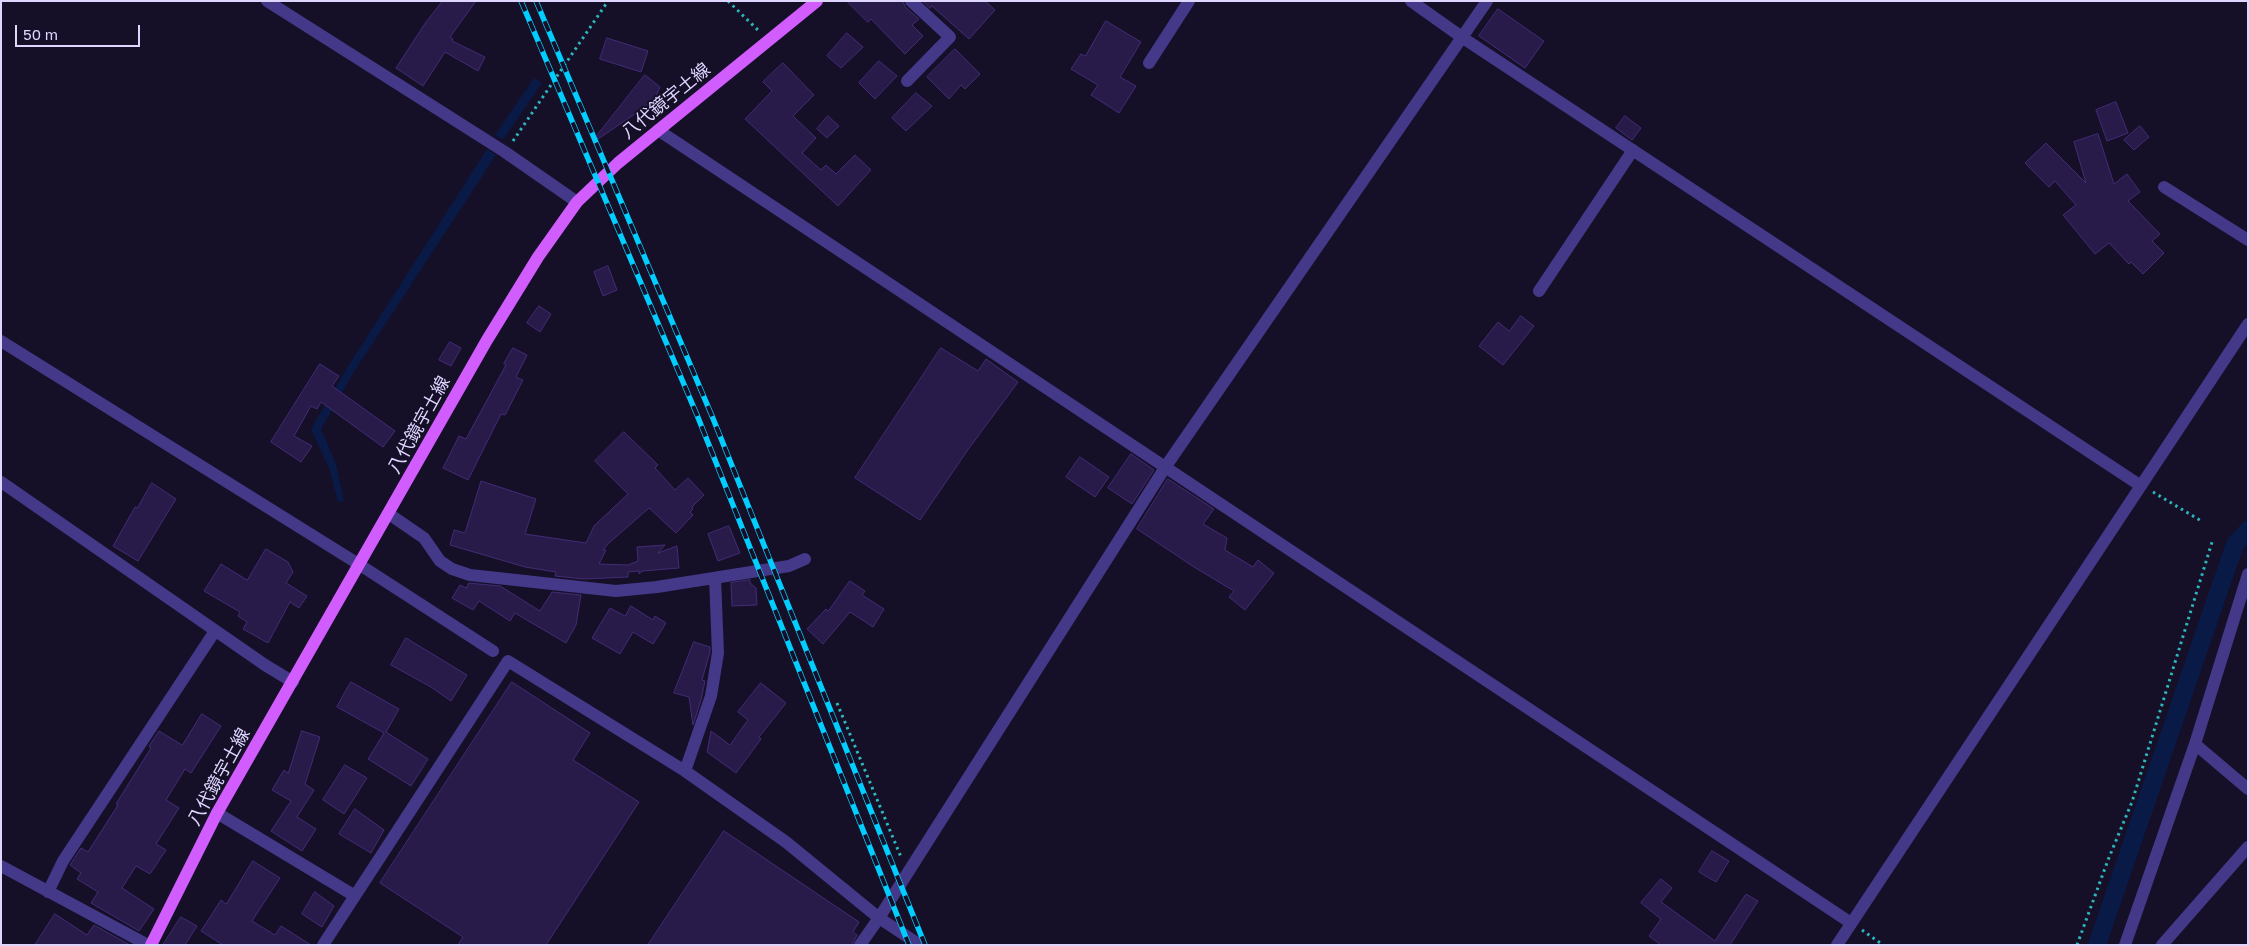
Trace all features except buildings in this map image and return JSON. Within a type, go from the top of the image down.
[{"type":"main road","name":"八代鏡宇土線","points":[[149,945],[217,813],[487,340],[538,258],[578,202],[618,163],[817,1]]},
{"type":"street","points":[[267,1],[505,152],[578,202]]},
{"type":"street","points":[[907,81],[950,37],[911,1]]},
{"type":"street","points":[[1149,63],[1189,1]]},
{"type":"street","points":[[1411,1],[1463,38],[2141,486]]},
{"type":"street","points":[[860,945],[1166,466],[1487,1]]},
{"type":"street","points":[[658,130],[1851,923]]},
{"type":"street","points":[[1539,291],[1633,150]]},
{"type":"street","points":[[2164,187],[2248,240]]},
{"type":"street","points":[[1837,945],[2248,324]]},
{"type":"street","points":[[1,341],[360,565],[493,652]]},
{"type":"street","points":[[1,482],[215,631],[293,682]]},
{"type":"street","points":[[389,514],[424,538],[440,561],[452,569],[470,575],[616,591],[657,587],[789,566],[805,559]]},
{"type":"street","points":[[2125,945],[2195,744],[2248,574]]},
{"type":"street","points":[[686,771],[711,696],[718,652],[715,578]]},
{"type":"street","points":[[48,892],[63,861],[215,631]]},
{"type":"street","points":[[323,945],[508,661],[686,771],[786,842],[879,918],[920,945]]},
{"type":"street","points":[[2195,744],[2248,789]]},
{"type":"street","points":[[217,813],[355,896]]},
{"type":"street","points":[[2162,945],[2248,846]]},
{"type":"street","points":[[1,866],[149,945]]},
{"type":"path","points":[[505,152],[608,1]]},
{"type":"path","points":[[728,1],[768,40]]},
{"type":"path","points":[[2141,486],[2203,522]]},
{"type":"path","points":[[2078,945],[2108,860],[2132,802],[2213,539]]},
{"type":"path","points":[[837,704],[907,871]]},
{"type":"path","points":[[1851,923],[1883,945]]},
{"type":"water","points":[[534,78],[542,83],[503,140],[495,135]]},
{"type":"water","points":[[487,149],[496,155],[354,372],[321,429],[336,464],[344,501],[338,502],[329,468],[311,429],[347,368]]},
{"type":"waterway","points":[[2097,945],[2235,544],[2248,530]]},
{"type":"railway","points":[[521,1],[697,415],[909,945]]},
{"type":"railway","points":[[536,1],[712,416],[925,945]]}]
